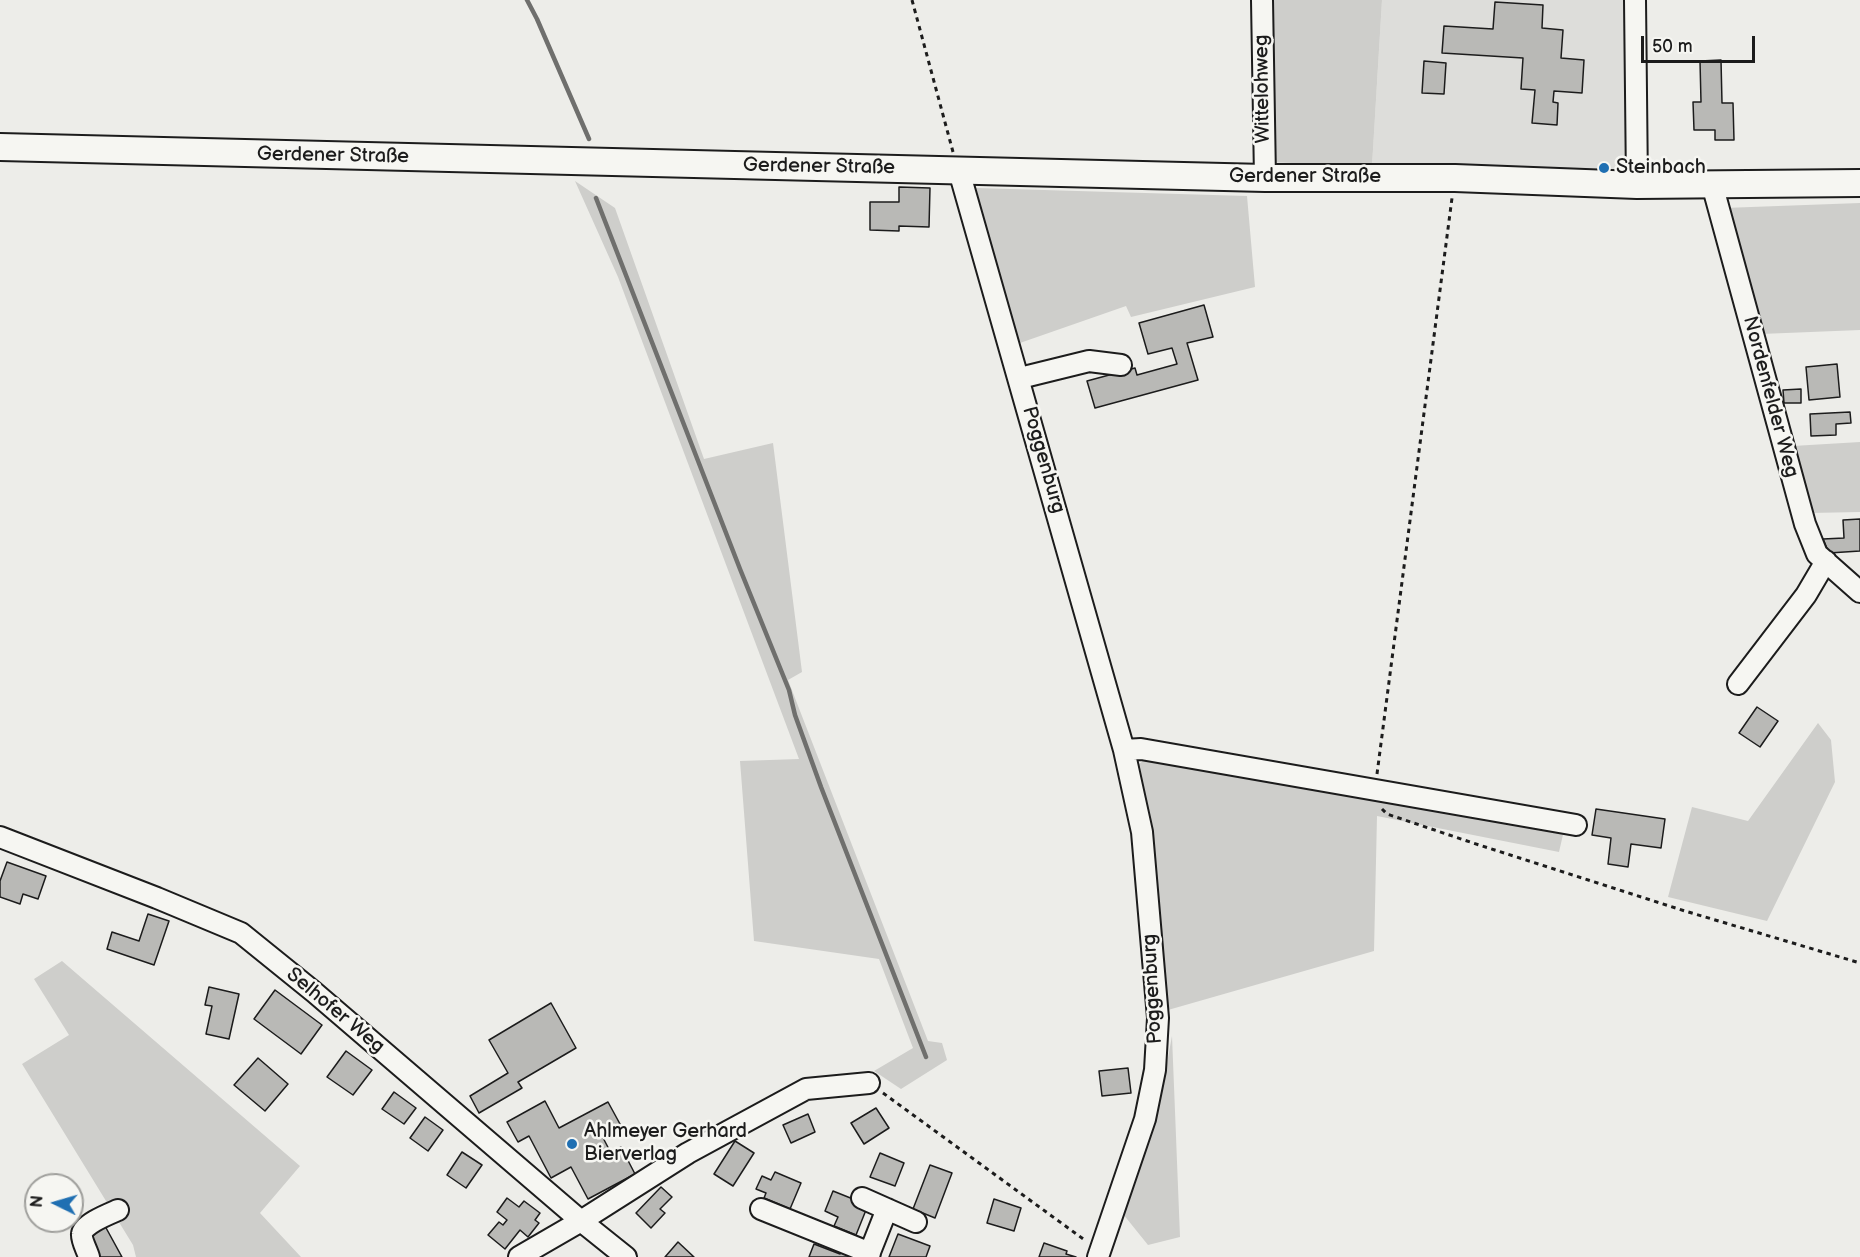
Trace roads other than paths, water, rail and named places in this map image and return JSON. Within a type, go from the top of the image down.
[{"type":"main road","name":"Gerdener Straße","points":[[0,147],[1265,178],[1455,178],[1637,185],[1860,183]]},
{"type":"street","name":"Wittelohweg","points":[[1262,0],[1265,178]]},
{"type":"street","points":[[1635,0],[1637,185]]},
{"type":"street","name":"Poggenburg","points":[[959,171],[1020,378],[1124,750],[1142,832],[1158,1018],[1155,1070],[1145,1119],[1099,1254]]},
{"type":"street","name":"Nordenfelder Weg","points":[[1712,184],[1805,524],[1817,554],[1860,592]]},
{"type":"street","points":[[1020,378],[1089,362],[1121,365]]},
{"type":"street","points":[[1738,684],[1806,595],[1826,561]]},
{"type":"street","points":[[1124,750],[1142,749],[1576,825]]},
{"type":"street","name":"Selhofer Weg","points":[[0,837],[241,933],[314,992],[626,1257]]},
{"type":"street","points":[[519,1257],[581,1221],[688,1153],[806,1089],[869,1083]]},
{"type":"street","points":[[862,1198],[916,1221]]},
{"type":"street","points":[[761,1209],[869,1255],[887,1209]]},
{"type":"street","points":[[89,1257],[81,1236],[82,1230],[118,1210]]},
{"type":"waterway","points":[[527,0],[589,139]]},
{"type":"waterway","points":[[596,198],[789,690],[795,715],[821,787],[926,1057]]},
{"type":"place","name":"Steinbach","points":[[1604,168]]},
{"type":"place","name":"Ahlmeyer Gerhard Bierverlag","points":[[572,1144]]}]
